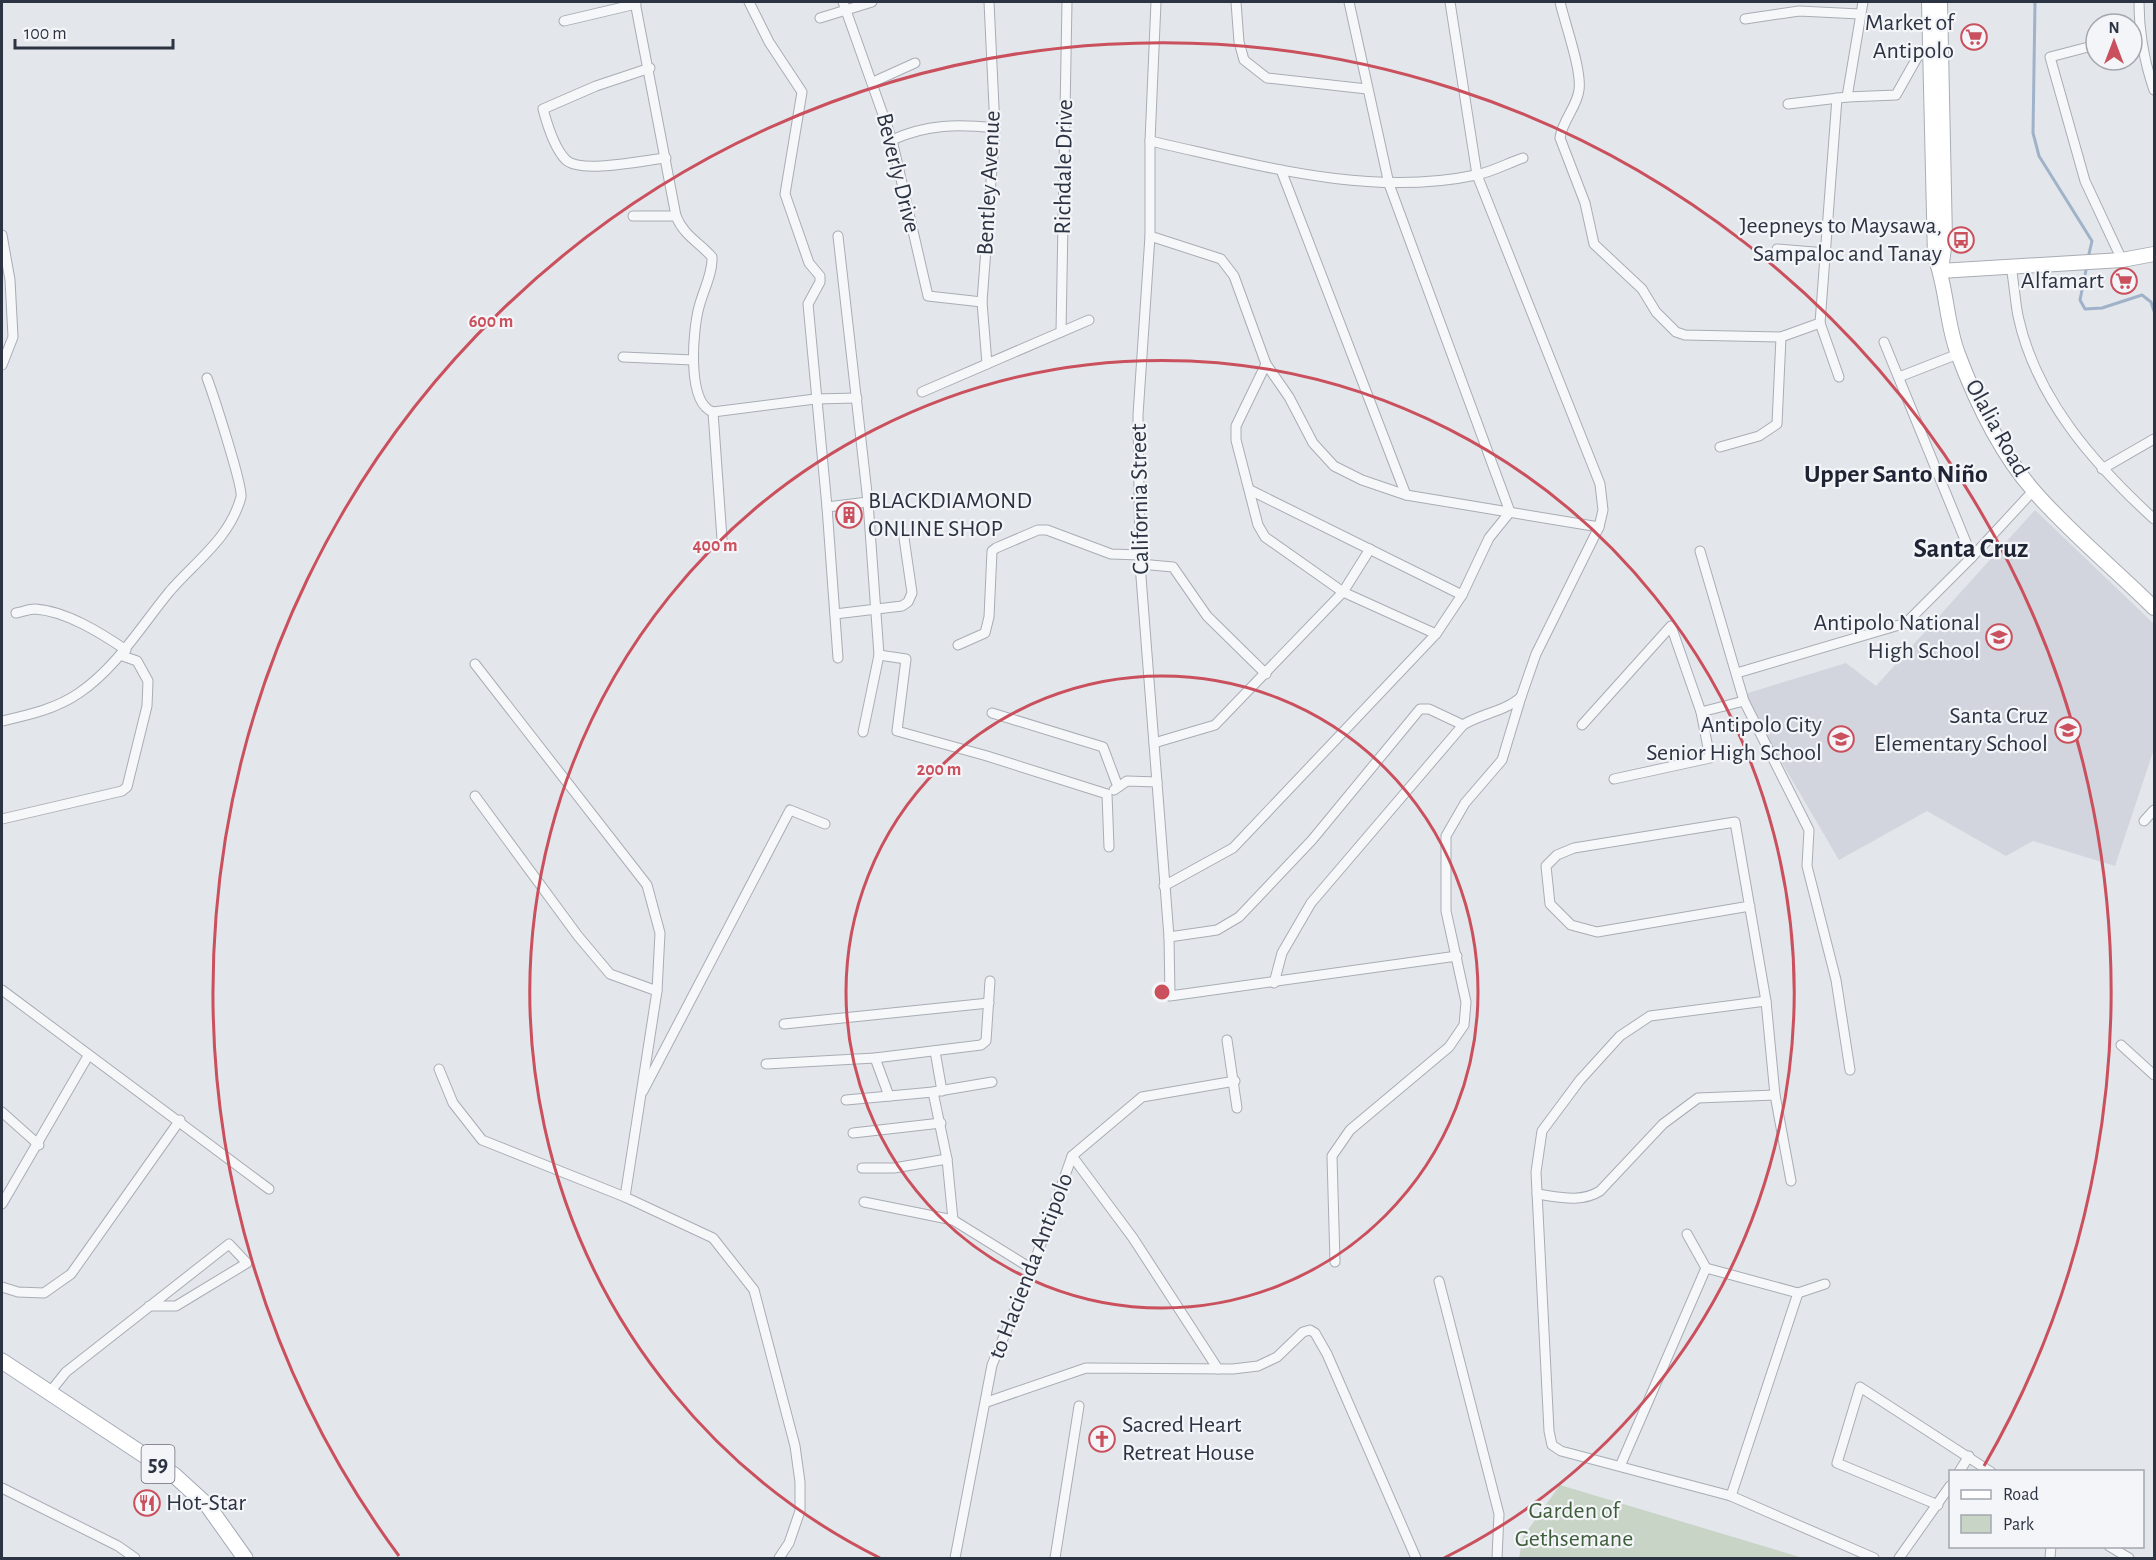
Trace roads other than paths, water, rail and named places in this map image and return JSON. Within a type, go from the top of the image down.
[{"type":"main road","name":"Olalia Road","points":[[1929,2],[1935,44],[1944,240],[1940,271],[1949,328],[1958,354],[1995,434],[2010,461],[2033,491],[2154,608]]},
{"type":"main road","name":"Olalia Road","points":[[1935,44],[1940,2]]},
{"type":"main road","points":[[1940,271],[2122,260],[2154,254]]},
{"type":"main road","name":"59","points":[[3,1364],[50,1392],[174,1475],[208,1506],[245,1558]]},
{"type":"street","points":[[749,2],[769,42],[802,92],[785,194],[808,263],[820,276],[820,282],[808,304],[838,658]]},
{"type":"street","points":[[820,18],[844,6],[872,2]]},
{"type":"street","name":"Bentley Avenue","points":[[987,364],[982,302],[995,128],[989,2]]},
{"type":"street","name":"Richdale Drive","points":[[1061,332],[1067,2]]},
{"type":"street","name":"California Street","points":[[1156,2],[1150,141],[1150,236],[1138,415],[1140,560],[1169,937],[1170,996],[1221,987],[1274,983]]},
{"type":"street","points":[[1236,2],[1239,42],[1244,60],[1267,78],[1367,89]]},
{"type":"street","points":[[1349,2],[1389,184],[1510,512]]},
{"type":"street","points":[[1335,1262],[1332,1156],[1350,1130],[1449,1047],[1464,1024],[1466,1002],[1446,911],[1446,836],[1465,803],[1502,760],[1536,654],[1599,527],[1603,510],[1600,484],[1477,175],[1450,2]]},
{"type":"street","points":[[1560,2],[1578,71],[1579,92],[1561,129],[1560,138],[1585,203],[1594,244],[1642,289],[1656,312],[1676,332],[1685,335],[1781,337],[1820,323]]},
{"type":"street","points":[[1839,376],[1820,323],[1842,97],[1863,2]]},
{"type":"street","points":[[564,21],[636,3],[676,216],[681,228],[712,257],[698,309],[693,360],[695,383],[701,401],[707,410],[713,412],[815,399],[857,398]]},
{"type":"street","name":"Beverly Drive","points":[[844,6],[892,140],[928,296],[982,302]]},
{"type":"street","points":[[1745,19],[1799,11],[1860,14]]},
{"type":"street","points":[[1788,104],[1842,97],[1896,95],[1918,56],[1935,44]]},
{"type":"street","points":[[2084,48],[2050,57],[2085,181],[2122,260]]},
{"type":"street","points":[[2144,50],[2151,68],[2154,90]]},
{"type":"street","points":[[873,82],[915,63]]},
{"type":"street","points":[[650,69],[596,86],[543,109],[556,143],[566,160],[584,167],[666,158]]},
{"type":"street","points":[[892,140],[915,130],[943,125],[995,128]]},
{"type":"street","points":[[1150,141],[1281,170],[1389,184],[1477,175],[1523,158]]},
{"type":"street","points":[[1281,170],[1406,495]]},
{"type":"street","points":[[633,216],[676,216]]},
{"type":"street","points":[[2,235],[10,280],[13,337],[2,365]]},
{"type":"street","points":[[838,236],[868,502],[877,609],[879,655],[863,732]]},
{"type":"street","points":[[1150,236],[1221,259],[1234,276],[1266,364],[1289,397],[1313,443],[1334,466],[1362,480],[1406,495],[1599,527]]},
{"type":"street","points":[[1777,249],[1826,253]]},
{"type":"street","points":[[2011,266],[2019,318],[2034,366],[2063,419],[2102,469],[2154,519]]},
{"type":"street","points":[[922,392],[1089,320]]},
{"type":"street","points":[[1720,447],[1759,436],[1777,424],[1781,337]]},
{"type":"street","points":[[1884,342],[1972,557]]},
{"type":"street","points":[[1899,377],[1958,354]]},
{"type":"street","points":[[623,357],[693,360]]},
{"type":"street","points":[[1266,364],[1236,426],[1236,440],[1258,525],[1265,537],[1343,592],[1436,634]]},
{"type":"street","points":[[2,721],[53,707],[79,693],[123,653],[172,589],[207,555],[228,527],[242,495],[217,404],[207,378]]},
{"type":"street","points":[[713,412],[722,539]]},
{"type":"street","points":[[2102,469],[2154,439]]},
{"type":"street","points":[[1250,490],[1462,595]]},
{"type":"street","points":[[1737,673],[1906,623],[1972,557],[2033,491]]},
{"type":"street","points":[[827,507],[868,502]]},
{"type":"street","points":[[1164,886],[1233,848],[1436,634],[1462,595],[1489,538],[1510,512]]},
{"type":"street","points":[[958,645],[986,633],[989,617],[992,551],[1038,530],[1047,530],[1110,554],[1173,567],[1207,616],[1266,674]]},
{"type":"street","points":[[835,614],[906,604],[911,598],[904,538]]},
{"type":"street","points":[[1154,742],[1215,725],[1343,592],[1370,549]]},
{"type":"street","points":[[1700,551],[1744,701],[1809,830],[1807,866],[1836,980],[1850,1070]]},
{"type":"street","points":[[2,819],[122,791],[128,787],[147,706],[148,681],[137,661],[123,653],[105,636],[63,617],[34,609],[16,613]]},
{"type":"street","points":[[1582,725],[1671,626],[1701,712],[1710,758],[1614,779]]},
{"type":"street","points":[[879,655],[906,659],[897,731],[987,756],[1107,794]]},
{"type":"street","points":[[476,664],[646,885],[660,933],[657,991],[625,1197]]},
{"type":"street","points":[[1457,956],[1274,983],[1282,953],[1311,903],[1386,818],[1463,725],[1478,715],[1515,702],[1521,697]]},
{"type":"street","points":[[1701,712],[1744,701]]},
{"type":"street","points":[[1169,937],[1217,930],[1239,917],[1312,840],[1420,709],[1429,709],[1463,725]]},
{"type":"street","points":[[992,713],[1103,747],[1118,787]]},
{"type":"street","points":[[1107,794],[1127,781],[1157,782]]},
{"type":"street","points":[[1107,794],[1109,847]]},
{"type":"street","points":[[475,796],[578,936],[610,974],[657,991]]},
{"type":"street","points":[[639,1098],[790,810],[825,824]]},
{"type":"street","points":[[2144,821],[2154,810]]},
{"type":"street","points":[[1750,906],[1597,933],[1571,925],[1550,904],[1546,866],[1557,855],[1574,848],[1735,822],[1750,906],[1766,1001],[1774,1095],[1791,1180]]},
{"type":"street","points":[[766,1064],[875,1058],[981,1045],[986,1041],[990,981]]},
{"type":"street","points":[[2,990],[88,1056],[180,1120],[269,1189]]},
{"type":"street","points":[[1766,1001],[1650,1016],[1620,1036],[1580,1080],[1542,1131],[1536,1172],[1549,1431],[1552,1445],[1571,1454],[1621,1464],[1731,1496],[1874,1558]]},
{"type":"street","points":[[784,1024],[989,1003]]},
{"type":"street","points":[[1227,1040],[1235,1081],[1237,1108]]},
{"type":"street","points":[[2121,1045],[2154,1075]]},
{"type":"street","points":[[935,1051],[937,1091],[953,1220]]},
{"type":"street","points":[[2,1204],[39,1144],[88,1056]]},
{"type":"street","points":[[875,1058],[889,1096]]},
{"type":"street","points":[[439,1069],[453,1103],[482,1140],[625,1197],[713,1238],[754,1290],[795,1446],[800,1482],[800,1511],[789,1543],[779,1558]]},
{"type":"street","name":"to Hacienda Antipolo","points":[[955,1558],[987,1402],[992,1365],[1032,1269],[1072,1156],[1142,1097],[1235,1081]]},
{"type":"street","points":[[846,1100],[937,1091],[992,1082]]},
{"type":"street","points":[[1537,1194],[1576,1199],[1592,1196],[1610,1183],[1663,1124],[1698,1098],[1774,1095]]},
{"type":"street","points":[[2,1112],[39,1144]]},
{"type":"street","points":[[2,1287],[18,1292],[44,1293],[70,1275],[180,1120]]},
{"type":"street","points":[[853,1133],[941,1123]]},
{"type":"street","points":[[1072,1156],[1133,1238],[1218,1369]]},
{"type":"street","points":[[862,1168],[894,1168],[947,1159]]},
{"type":"street","points":[[864,1202],[953,1220],[1032,1269]]},
{"type":"street","points":[[1687,1234],[1706,1268],[1798,1293],[1825,1284]]},
{"type":"street","points":[[50,1392],[66,1372],[149,1306],[229,1244],[247,1263],[176,1306],[149,1306]]},
{"type":"street","points":[[1621,1464],[1706,1268]]},
{"type":"street","points":[[1439,1281],[1499,1514],[1497,1558]]},
{"type":"street","points":[[1731,1496],[1798,1293]]},
{"type":"street","points":[[987,1402],[1086,1368],[1218,1369],[1258,1366],[1277,1357],[1303,1332],[1310,1330],[1316,1334],[1327,1354],[1416,1558]]},
{"type":"street","points":[[1938,1505],[1837,1462],[1860,1387],[1988,1470]]},
{"type":"street","points":[[1055,1558],[1079,1406]]},
{"type":"street","points":[[1960,1470],[1969,1456]]},
{"type":"street","points":[[2,1488],[118,1546],[135,1558]]},
{"type":"street","points":[[1899,1558],[1949,1488]]},
{"type":"street","points":[[2112,1548],[2129,1558]]},
{"type":"waterway","points":[[2035,2],[2033,133],[2039,156],[2092,241],[2088,258]]},
{"type":"waterway","points":[[2087,265],[2080,300],[2085,309],[2102,308],[2142,295],[2151,302],[2154,311]]},
{"type":"place","name":"Market of Antipolo","points":[[1974,37]]},
{"type":"place","name":"Jeepneys to Maysawa, Sampaloc and Tanay","points":[[1961,240]]},
{"type":"place","name":"Alfamart","points":[[2124,281]]},
{"type":"place","name":"BLACKDIAMOND ONLINE SHOP","points":[[849,515]]},
{"type":"place","name":"Antipolo National High School","points":[[1999,637]]},
{"type":"place","name":"Santa Cruz Elementary School","points":[[2068,730]]},
{"type":"place","name":"Antipolo City Senior High School","points":[[1841,739]]},
{"type":"place","name":"Sacred Heart Retreat House","points":[[1102,1439]]},
{"type":"place","name":"Hot-Star","points":[[147,1503]]},
{"type":"district","name":"Upper Santo Niño","points":[[1896,474]]},
{"type":"district","name":"Santa Cruz","points":[[1971,548]]},
{"type":"park label","name":"Garden of Gethsemane","points":[[1574,1525]]}]
